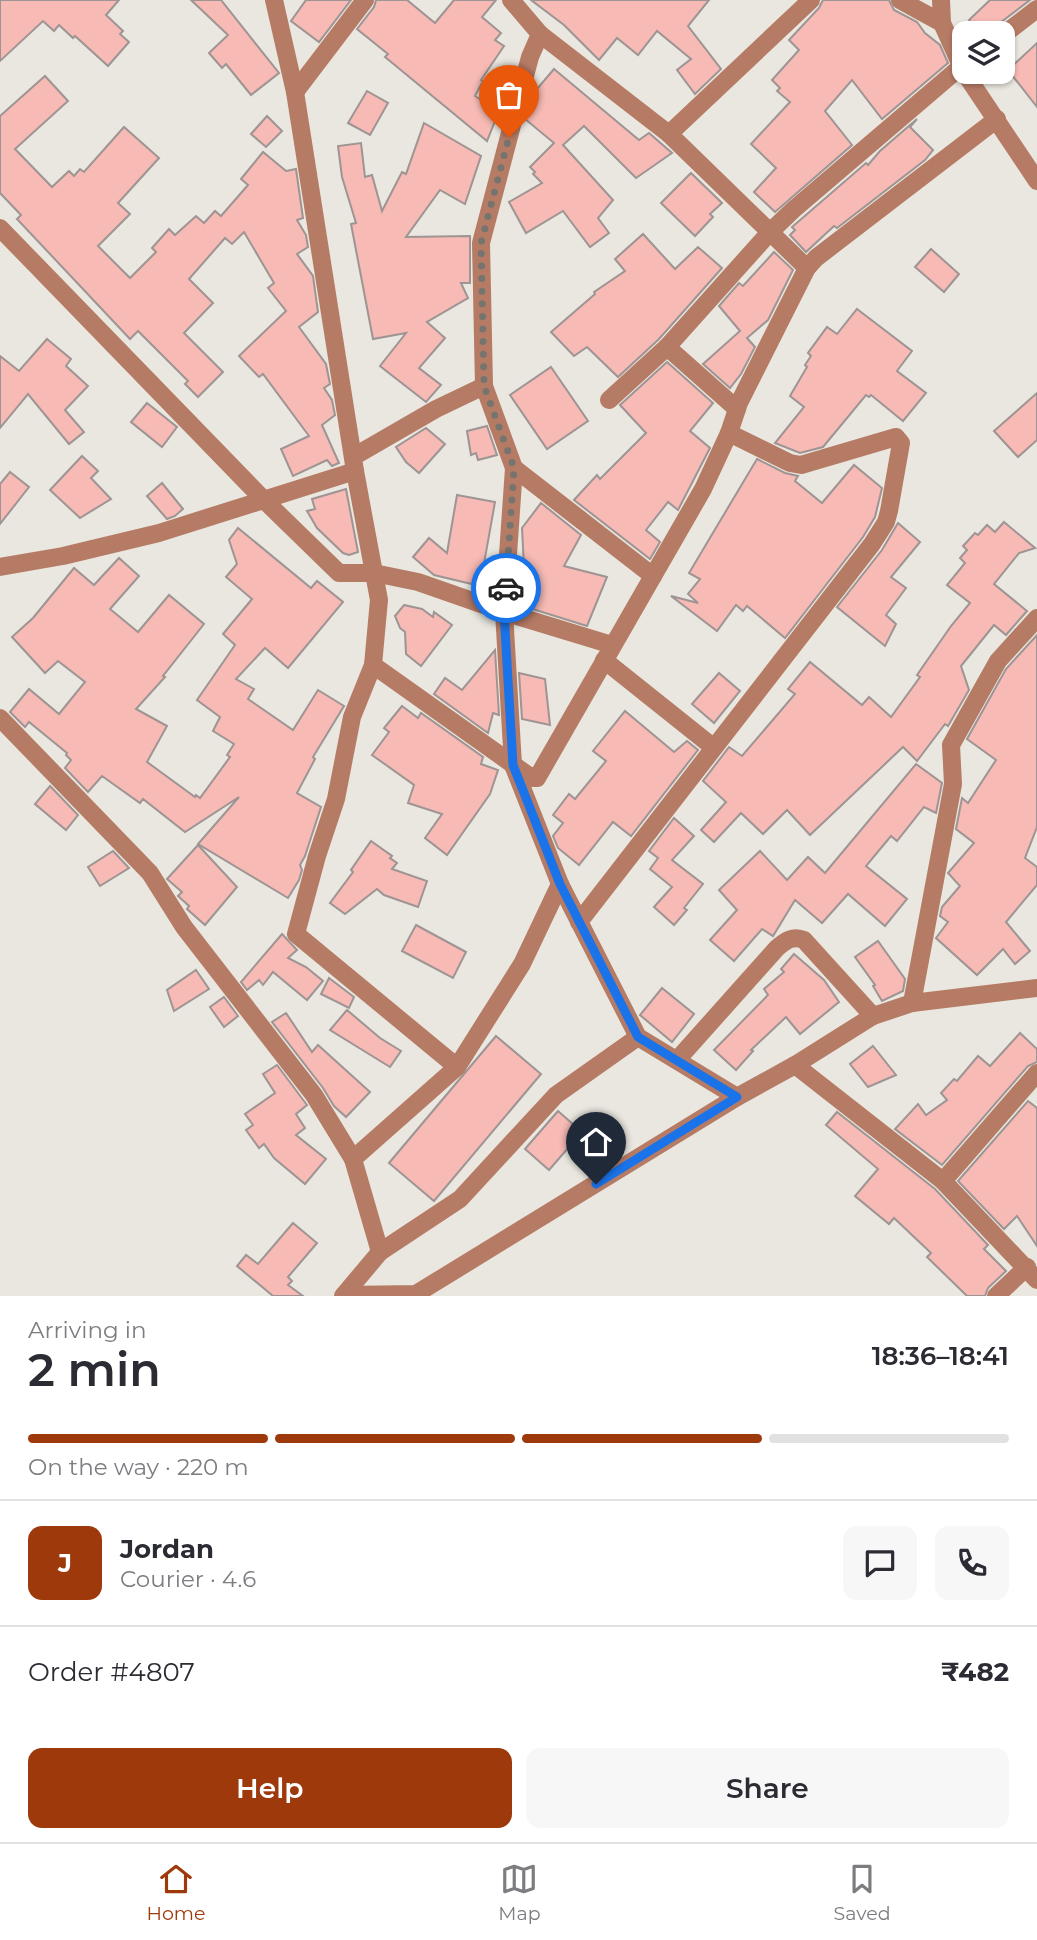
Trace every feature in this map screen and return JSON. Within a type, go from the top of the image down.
[{"type":"street","points":[[274,0],[295,93],[379,606],[373,666],[352,717],[336,799],[296,934],[457,1067]]},
{"type":"street","points":[[295,93],[365,0]]},
{"type":"street","points":[[511,0],[540,34],[669,134],[807,268]]},
{"type":"street","points":[[669,134],[811,0]]},
{"type":"street","points":[[900,0],[942,23]]},
{"type":"street","points":[[941,0],[942,23],[952,44]]},
{"type":"street","points":[[1015,26],[1037,9]]},
{"type":"street","points":[[540,34],[530,57],[481,243],[484,386],[514,468],[504,612],[513,765],[560,884],[638,1037],[737,1097]]},
{"type":"street","points":[[609,400],[667,347],[770,232],[805,198],[952,77]]},
{"type":"street","points":[[974,84],[1037,181]]},
{"type":"street","points":[[373,666],[532,778],[537,778],[703,489],[737,409],[807,268],[827,249],[997,119]]},
{"type":"street","points":[[0,228],[264,500],[339,573],[374,573],[418,582],[608,652],[713,747]]},
{"type":"street","points":[[667,347],[737,409]]},
{"type":"street","points":[[0,566],[63,556],[159,533],[264,500],[354,464],[436,409],[484,386]]},
{"type":"street","points":[[579,922],[880,532],[889,511],[901,443],[898,439],[892,437],[802,465],[790,463],[729,433]]},
{"type":"street","points":[[514,468],[653,576]]},
{"type":"street","points":[[912,1003],[953,785],[951,745],[998,661],[1037,618]]},
{"type":"street","points":[[0,718],[150,873],[184,928],[314,1096],[353,1159],[380,1252]]},
{"type":"street","points":[[353,1159],[457,1067],[522,964],[560,884]]},
{"type":"street","points":[[677,1060],[777,948],[795,938],[804,940],[873,1016]]},
{"type":"street","points":[[343,1295],[416,1294],[873,1016],[912,1003],[1037,988]]},
{"type":"street","points":[[343,1295],[380,1252],[460,1199],[556,1095],[638,1037]]},
{"type":"street","points":[[795,1065],[943,1181],[1032,1274],[996,1296]]},
{"type":"street","points":[[943,1181],[1037,1073]]},
{"type":"building","points":[[0,0],[119,0],[106,15],[123,31],[120,34],[129,42],[108,66],[75,36],[73,38],[59,25],[54,31],[43,21],[0,61]]},
{"type":"building","points":[[191,0],[221,0],[279,73],[251,95],[226,64],[222,68],[209,53],[228,35]]},
{"type":"building","points":[[306,0],[351,0],[319,42],[291,21]]},
{"type":"building","points":[[376,0],[407,0],[435,23],[454,0],[496,0],[482,17],[501,33],[495,40],[504,46],[481,80],[483,81],[475,96],[499,111],[487,141],[385,57],[388,54],[357,29],[374,7]]},
{"type":"building","points":[[531,0],[709,0],[688,26],[721,69],[695,94],[677,70],[691,59],[657,31],[638,55],[617,38],[599,60],[564,25]]},
{"type":"building","points":[[823,0],[889,0],[894,10],[917,22],[925,33],[940,45],[948,63],[882,119],[852,80],[825,111],[852,145],[775,212],[754,192],[776,168],[751,144],[790,102],[777,91],[780,88],[772,80],[799,50],[789,40],[819,8]]},
{"type":"building","points":[[990,0],[1030,0],[1003,21],[969,20]]},
{"type":"building","points":[[1037,43],[1037,107],[1015,79],[1015,63]]},
{"type":"building","points":[[554,69],[639,140],[649,133],[672,153],[636,178],[584,126],[563,145],[613,200],[598,218],[609,233],[590,247],[563,211],[526,233],[509,202],[542,183],[530,167],[554,143],[525,119],[531,96]]},
{"type":"building","points":[[45,76],[68,101],[15,149],[52,187],[69,171],[74,176],[80,169],[84,172],[124,127],[159,158],[118,203],[130,214],[98,246],[130,278],[156,252],[152,248],[169,229],[175,235],[196,216],[204,223],[215,211],[221,216],[248,185],[241,179],[263,152],[286,171],[296,169],[303,218],[297,220],[306,235],[308,247],[297,254],[313,276],[318,312],[299,327],[326,364],[330,384],[324,388],[332,400],[335,415],[322,425],[339,463],[332,466],[327,460],[293,476],[281,449],[309,436],[263,374],[259,377],[239,356],[286,311],[268,288],[274,283],[244,232],[232,244],[225,238],[189,279],[213,303],[184,333],[223,372],[198,397],[185,384],[188,381],[138,331],[130,339],[17,219],[21,215],[0,193],[0,116]]},
{"type":"building","points":[[367,91],[388,103],[370,135],[348,123]]},
{"type":"building","points":[[267,116],[282,131],[266,147],[251,134]]},
{"type":"building","points":[[917,119],[910,127],[933,150],[925,160],[837,228],[834,226],[806,252],[790,235],[795,230],[792,227],[866,163],[868,165]]},
{"type":"building","points":[[424,123],[481,156],[465,204],[440,190],[406,237],[470,236],[470,283],[461,283],[468,298],[427,322],[445,338],[419,368],[441,385],[426,402],[380,366],[406,333],[373,339],[351,224],[356,223],[342,177],[338,146],[361,143],[365,177],[372,175],[382,211],[402,172],[406,174]]},
{"type":"building","points":[[691,173],[722,203],[710,214],[713,217],[695,236],[661,203]]},
{"type":"building","points":[[643,234],[675,269],[698,247],[722,268],[659,339],[618,377],[587,347],[574,356],[551,332],[595,294],[594,292],[625,271],[615,259]]},
{"type":"building","points":[[931,249],[959,274],[944,292],[915,267]]},
{"type":"building","points":[[774,252],[793,270],[768,320],[747,338],[755,347],[741,374],[730,388],[703,364],[740,331],[719,306],[739,283],[743,286]]},
{"type":"building","points":[[857,309],[912,351],[897,371],[926,393],[903,421],[871,395],[866,395],[823,447],[800,453],[775,443],[804,407],[790,396],[807,367],[805,365],[811,356],[808,353],[827,327],[837,334]]},
{"type":"building","points":[[47,339],[71,359],[66,366],[88,386],[65,410],[84,432],[69,444],[28,394],[0,428],[0,356],[19,371]]},
{"type":"building","points":[[667,362],[713,403],[690,431],[710,448],[678,510],[668,502],[646,530],[660,542],[650,559],[574,500],[597,475],[600,479],[646,433],[620,405]]},
{"type":"building","points":[[551,367],[588,421],[547,449],[510,395]]},
{"type":"building","points":[[1037,393],[1037,440],[1018,457],[994,431]]},
{"type":"building","points":[[147,403],[177,427],[162,447],[131,422]]},
{"type":"building","points":[[487,426],[497,455],[478,460],[476,453],[471,455],[467,431]]},
{"type":"building","points":[[426,428],[445,444],[419,473],[406,462],[396,447]]},
{"type":"building","points":[[82,456],[98,471],[91,478],[111,499],[80,518],[50,490]]},
{"type":"building","points":[[757,459],[785,473],[798,476],[795,481],[822,503],[854,465],[882,488],[875,517],[863,537],[785,638],[747,606],[743,611],[736,605],[717,631],[671,596],[698,603],[688,594],[700,579],[689,573]]},
{"type":"building","points":[[10,472],[29,487],[0,524],[0,484]]},
{"type":"building","points":[[162,483],[183,509],[167,519],[147,496]]},
{"type":"building","points":[[346,489],[358,552],[349,555],[343,553],[317,528],[307,511],[315,509],[312,499]]},
{"type":"building","points":[[457,495],[495,502],[480,586],[434,575],[413,557],[429,538],[447,553]]},
{"type":"building","points":[[541,503],[581,535],[564,566],[607,577],[587,626],[526,607],[522,528]]},
{"type":"building","points":[[1004,522],[1035,548],[1019,553],[994,584],[1027,611],[1006,635],[994,625],[961,666],[969,690],[948,726],[945,724],[917,761],[903,747],[810,835],[787,810],[763,834],[741,813],[714,842],[701,830],[726,802],[703,781],[729,747],[742,756],[795,694],[788,689],[810,662],[862,705],[869,697],[891,717],[920,677],[917,675],[970,603],[947,585],[965,563],[960,558],[967,550],[963,546],[987,525],[995,532]]},
{"type":"building","points":[[898,523],[920,542],[891,577],[906,588],[886,615],[896,624],[885,646],[837,607],[882,550]]},
{"type":"building","points":[[238,528],[311,588],[317,581],[343,602],[288,668],[265,648],[236,679],[254,689],[248,699],[293,730],[318,690],[344,706],[313,757],[315,759],[297,793],[321,807],[300,865],[302,870],[299,880],[288,898],[198,844],[239,797],[185,832],[143,799],[140,803],[102,776],[88,792],[65,768],[71,760],[67,753],[29,722],[25,727],[10,712],[29,689],[59,714],[85,682],[58,661],[45,673],[12,637],[33,618],[74,568],[94,585],[119,558],[139,576],[110,609],[138,632],[169,595],[204,624],[163,676],[165,677],[136,709],[167,726],[147,762],[200,798],[230,757],[227,755],[234,744],[213,731],[220,717],[197,700],[235,645],[223,634],[252,599],[226,577],[237,564],[229,540]]},
{"type":"building","points":[[404,605],[422,609],[433,617],[434,612],[452,625],[421,666],[406,654],[405,632],[400,628],[395,616]]},
{"type":"building","points":[[1037,635],[1037,827],[1025,858],[1037,867],[1037,885],[1006,922],[1030,951],[1015,964],[1003,949],[977,975],[936,938],[948,922],[940,916],[942,907],[960,886],[948,873],[974,843],[956,829],[962,798],[968,803],[996,760],[967,739],[1006,669]]},
{"type":"building","points":[[495,650],[499,715],[493,713],[488,733],[434,694],[445,678],[462,690]]},
{"type":"building","points":[[519,673],[545,679],[550,725],[522,719]]},
{"type":"building","points":[[719,673],[740,691],[714,723],[692,704]]},
{"type":"building","points":[[402,706],[418,718],[421,713],[483,757],[481,764],[498,770],[490,794],[447,855],[425,838],[442,814],[408,803],[414,785],[372,755],[389,732],[384,728]]},
{"type":"building","points":[[625,711],[674,752],[687,741],[698,750],[631,836],[613,822],[579,865],[558,848],[553,836],[563,823],[553,815],[569,794],[575,799],[606,761],[593,751]]},
{"type":"building","points":[[916,764],[942,783],[936,813],[924,807],[897,841],[891,836],[866,866],[907,899],[885,926],[848,894],[822,923],[795,900],[773,936],[762,929],[734,961],[710,940],[737,910],[719,890],[760,851],[787,880],[808,857],[825,873]]},
{"type":"building","points":[[50,786],[78,815],[66,830],[35,804]]},
{"type":"building","points":[[674,818],[694,836],[672,860],[703,884],[674,925],[654,907],[672,887],[650,869],[658,858],[649,851]]},
{"type":"building","points":[[371,841],[392,856],[390,858],[397,863],[392,869],[427,881],[418,907],[384,895],[377,889],[345,914],[330,903]]},
{"type":"building","points":[[198,845],[237,887],[205,925],[187,909],[189,906],[178,896],[182,892],[167,879]]},
{"type":"building","points":[[113,851],[129,868],[100,886],[88,867]]},
{"type":"building","points":[[416,925],[466,952],[453,978],[402,951]]},
{"type":"building","points":[[282,934],[297,950],[288,958],[306,967],[323,981],[307,1000],[273,972],[263,985],[259,980],[247,990],[241,982]]},
{"type":"building","points":[[878,941],[905,979],[903,991],[882,1001],[873,986],[875,985],[855,957]]},
{"type":"building","points":[[794,954],[824,980],[839,1002],[800,1034],[786,1017],[751,1050],[753,1051],[736,1070],[714,1050],[768,995],[764,989],[784,972],[781,969]]},
{"type":"building","points":[[196,970],[209,989],[174,1011],[167,990]]},
{"type":"building","points":[[329,978],[354,997],[349,1008],[321,994]]},
{"type":"building","points":[[662,988],[694,1014],[672,1042],[640,1015]]},
{"type":"building","points":[[224,997],[238,1016],[224,1027],[210,1007]]},
{"type":"building","points":[[347,1010],[380,1038],[401,1051],[390,1067],[330,1030]]},
{"type":"building","points":[[286,1013],[312,1052],[318,1045],[370,1092],[346,1117],[334,1106],[272,1022]]},
{"type":"building","points":[[1020,1033],[1037,1049],[1037,1062],[1028,1066],[942,1165],[895,1129],[918,1104],[926,1115],[947,1100],[941,1093],[954,1079],[957,1081],[978,1056],[990,1066]]},
{"type":"building","points":[[496,1036],[541,1074],[434,1201],[389,1163]]},
{"type":"building","points":[[873,1046],[896,1075],[868,1087],[850,1064]]},
{"type":"building","points":[[277,1065],[307,1105],[296,1114],[305,1128],[296,1135],[326,1159],[305,1184],[274,1158],[264,1144],[259,1148],[246,1130],[253,1125],[245,1114],[275,1093],[263,1074]]},
{"type":"building","points":[[1028,1101],[1037,1108],[1037,1246],[1017,1216],[1004,1229],[958,1181]]},
{"type":"building","points":[[558,1111],[582,1132],[549,1170],[525,1149]]},
{"type":"building","points":[[837,1112],[935,1189],[988,1245],[984,1249],[1006,1271],[988,1288],[985,1296],[967,1296],[927,1257],[931,1253],[894,1218],[889,1224],[855,1196],[878,1169],[826,1125]]},
{"type":"building","points":[[293,1223],[317,1243],[288,1277],[292,1281],[288,1285],[303,1296],[273,1296],[237,1266],[246,1255],[258,1264]]},
{"type":"way so far","points":[[506,588],[514,468],[484,386],[481,243],[509,137]]},
{"type":"route","points":[[506,588],[504,612],[513,765],[560,884],[638,1037],[737,1097],[596,1184]]}]
